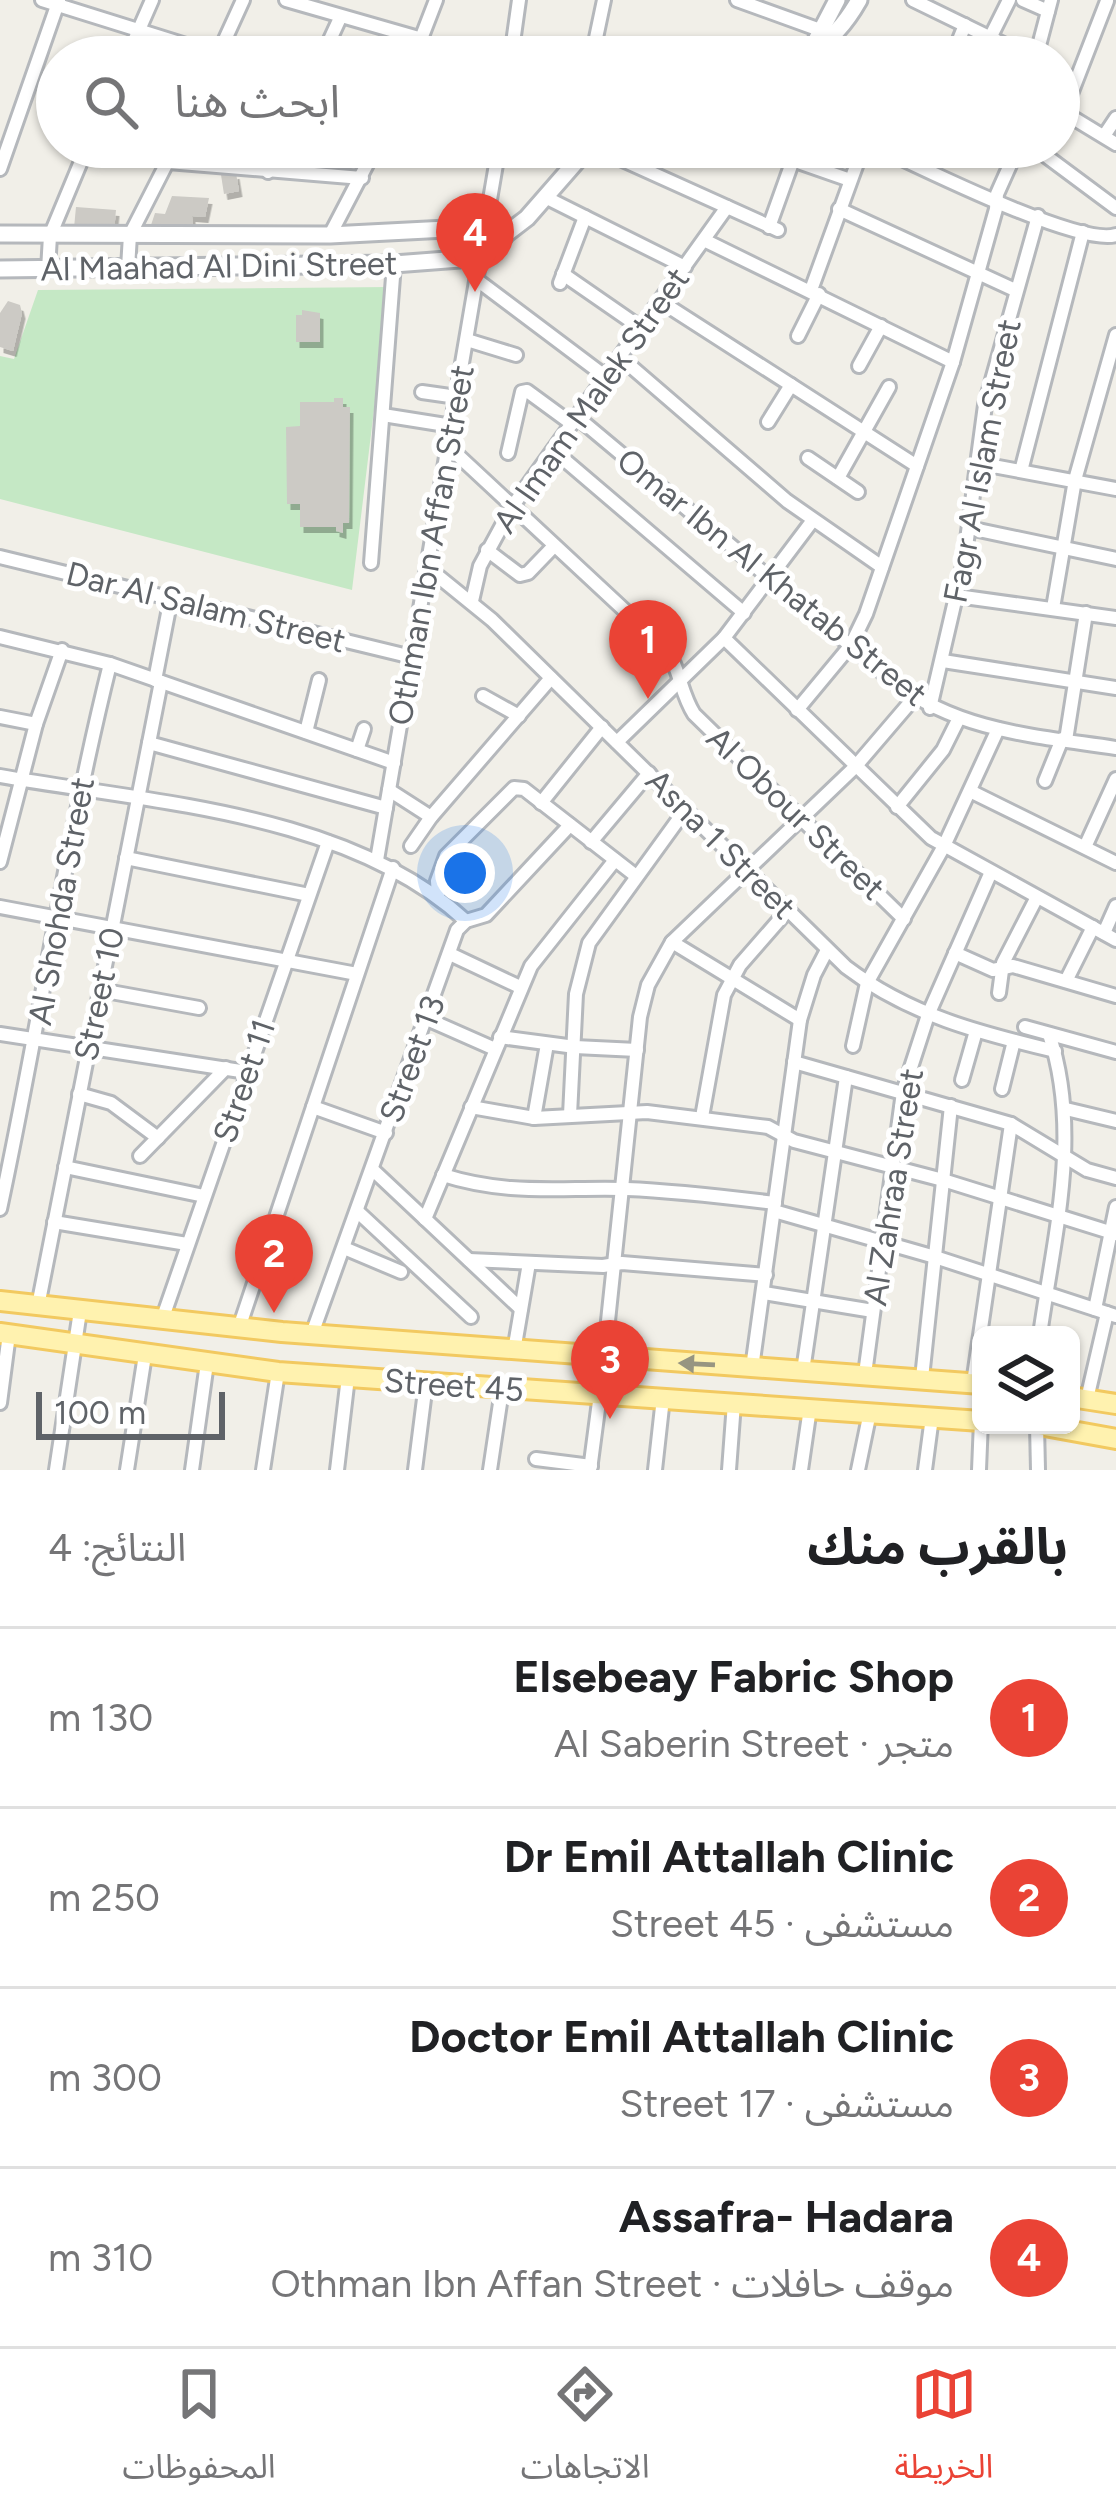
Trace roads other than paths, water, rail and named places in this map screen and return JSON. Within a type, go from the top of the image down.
[{"type":"main road","name":"Street 45","points":[[0,1301],[239,1328],[604,1359],[972,1383]]},
{"type":"main road","name":"Street 45","points":[[4,1334],[278,1372],[972,1420]]},
{"type":"main road","points":[[899,1414],[912,1377]]},
{"type":"main road","points":[[1080,1398],[1116,1404]]},
{"type":"main road","points":[[1080,1432],[1116,1438]]},
{"type":"street","points":[[41,0],[157,36]]},
{"type":"street","points":[[136,36],[152,0]]},
{"type":"street","points":[[227,36],[243,0]]},
{"type":"street","points":[[286,0],[410,36]]},
{"type":"street","points":[[423,36],[436,0]]},
{"type":"street","points":[[515,36],[519,0]]},
{"type":"street","points":[[596,36],[604,0]]},
{"type":"street","points":[[737,0],[802,36]]},
{"type":"street","points":[[822,36],[837,0]]},
{"type":"street","points":[[833,36],[859,0]]},
{"type":"street","points":[[914,0],[986,36]]},
{"type":"street","points":[[993,36],[1009,0]]},
{"type":"street","points":[[1023,0],[1049,6],[1040,36]]},
{"type":"street","points":[[1080,64],[1106,1],[1116,6]]},
{"type":"street","points":[[45,36],[58,3]]},
{"type":"street","points":[[332,36],[340,18]]},
{"type":"street","points":[[961,36],[965,26]]},
{"type":"street","points":[[0,169],[6,132],[36,58]]},
{"type":"street","points":[[1080,122],[1110,140],[1116,118]]},
{"type":"street","points":[[48,270],[50,236],[78,168]]},
{"type":"street","points":[[128,268],[130,235],[165,168]]},
{"type":"street","points":[[228,168],[362,178]]},
{"type":"street","points":[[268,172],[270,168]]},
{"type":"street","points":[[330,235],[367,168]]},
{"type":"street","name":"Othman Ibn Affan Street","points":[[377,860],[495,168]]},
{"type":"street","name":"Al Maahad Al Dini Street","points":[[0,269],[394,264],[481,253],[547,198],[573,168]]},
{"type":"street","points":[[639,168],[773,228],[786,168]]},
{"type":"street","points":[[821,168],[850,180]]},
{"type":"street","points":[[798,336],[855,168]]},
{"type":"street","points":[[922,168],[996,202],[1083,232],[1116,236]]},
{"type":"street","points":[[797,710],[851,645],[882,567],[953,362],[1010,168]]},
{"type":"street","points":[[1062,168],[1116,208]]},
{"type":"street","points":[[547,198],[685,267]]},
{"type":"street","name":"Al Imam Malek Street","points":[[472,602],[487,550],[512,507],[727,207]]},
{"type":"street","points":[[839,209],[1015,290]]},
{"type":"street","name":"Fagr Al Islam Street","points":[[930,708],[957,596],[985,405],[1038,216]]},
{"type":"street","points":[[585,218],[562,279],[641,328]]},
{"type":"street","name":"Al Maahad Al Dini Street","points":[[0,234],[330,235],[484,230],[504,237]]},
{"type":"street","points":[[1021,471],[1083,232]]},
{"type":"street","points":[[704,240],[953,362]]},
{"type":"street","points":[[371,562],[394,264]]},
{"type":"street","points":[[477,280],[605,377]]},
{"type":"street","points":[[660,301],[917,466]]},
{"type":"street","points":[[859,366],[881,326]]},
{"type":"street","points":[[1053,608],[1075,480],[1116,335]]},
{"type":"street","points":[[467,340],[516,355]]},
{"type":"street","points":[[620,357],[813,520],[882,567]]},
{"type":"street","points":[[768,422],[791,385]]},
{"type":"street","points":[[838,478],[889,387]]},
{"type":"street","name":"Omar Ibn Al Khatab Street","points":[[508,453],[522,392],[527,391],[574,421],[930,708],[958,720],[1116,748]]},
{"type":"street","points":[[422,392],[457,397]]},
{"type":"street","points":[[383,415],[452,426]]},
{"type":"street","name":"Al Obour Street","points":[[448,447],[664,646],[694,714],[904,919]]},
{"type":"street","points":[[553,450],[744,614]]},
{"type":"street","points":[[808,458],[858,492]]},
{"type":"street","points":[[977,463],[1116,489]]},
{"type":"street","points":[[882,506],[902,511]]},
{"type":"street","points":[[617,742],[724,638],[813,520]]},
{"type":"street","points":[[969,528],[1116,559]]},
{"type":"street","points":[[487,550],[520,575],[528,573],[554,546]]},
{"type":"street","name":"Dar Al Salam Street","points":[[0,556],[412,657]]},
{"type":"street","name":"Asna 1 Street","points":[[428,568],[472,602],[827,950],[868,983],[928,1015],[1055,1051]]},
{"type":"street","points":[[957,596],[1116,618]]},
{"type":"street","name":"Street 10","points":[[38,1306],[149,743],[171,598]]},
{"type":"street","points":[[1045,782],[1064,740],[1086,613]]},
{"type":"street","points":[[0,637],[110,664],[394,763]]},
{"type":"street","points":[[724,638],[897,807],[944,846],[1104,934]]},
{"type":"street","points":[[0,862],[2,837],[62,650]]},
{"type":"street","points":[[943,661],[1116,688]]},
{"type":"street","name":"Al Shohda Street","points":[[0,1209],[36,1040],[80,788],[110,664]]},
{"type":"street","points":[[411,846],[551,678]]},
{"type":"street","points":[[306,732],[320,680]]},
{"type":"street","points":[[483,696],[519,716]]},
{"type":"street","points":[[604,1359],[629,1112],[648,985],[672,942],[855,767],[914,698]]},
{"type":"street","points":[[0,717],[36,724]]},
{"type":"street","points":[[897,807],[944,750],[958,720]]},
{"type":"street","points":[[541,802],[602,727]]},
{"type":"street","points":[[853,1046],[868,983],[944,846],[998,728]]},
{"type":"street","points":[[357,750],[364,729]]},
{"type":"street","points":[[149,743],[386,808]]},
{"type":"street","points":[[591,842],[649,773]]},
{"type":"street","points":[[0,776],[235,818],[328,842],[393,868],[438,895],[466,921]]},
{"type":"street","points":[[1084,848],[1116,778]]},
{"type":"street","points":[[438,895],[437,881],[446,856],[509,790],[524,789],[635,877]]},
{"type":"street","points":[[389,790],[431,817]]},
{"type":"street","points":[[970,791],[1116,863]]},
{"type":"street","points":[[570,1115],[576,994],[589,943],[686,809]]},
{"type":"street","name":"Street 13","points":[[312,1334],[457,931],[466,921],[486,915],[570,825]]},
{"type":"street","name":"Street 11","points":[[162,1320],[328,842]]},
{"type":"street","points":[[126,858],[309,895]]},
{"type":"street","points":[[425,1219],[520,987],[543,947],[615,860]]},
{"type":"street","points":[[239,1328],[393,868]]},
{"type":"street","name":"Al Zahraa Street","points":[[865,1374],[903,1092],[928,1015],[991,872]]},
{"type":"street","points":[[999,993],[1001,969],[1037,897]]},
{"type":"street","points":[[1066,981],[1104,934],[1116,906]]},
{"type":"street","points":[[0,907],[357,974]]},
{"type":"street","points":[[702,1117],[724,994],[731,978],[788,910]]},
{"type":"street","points":[[672,942],[800,1020]]},
{"type":"street","points":[[752,1368],[800,1020],[827,950]]},
{"type":"street","points":[[955,953],[989,969],[1013,966],[1115,993]]},
{"type":"street","points":[[450,954],[520,987]]},
{"type":"street","points":[[100,990],[199,1008]]},
{"type":"street","points":[[427,1018],[497,1043],[637,1051]]},
{"type":"street","points":[[1025,1027],[1116,1052]]},
{"type":"street","points":[[962,1080],[976,1031]]},
{"type":"street","points":[[0,1034],[247,1072]]},
{"type":"street","points":[[1041,1326],[1066,1157],[1066,1109],[1049,1034]]},
{"type":"street","points":[[1001,1089],[1015,1041]]},
{"type":"street","points":[[534,1118],[547,1045]]},
{"type":"street","points":[[794,1062],[1011,1124],[1087,1170],[1116,1178]]},
{"type":"street","points":[[140,1156],[226,1069]]},
{"type":"street","points":[[802,1371],[846,1077]]},
{"type":"street","points":[[79,1094],[126,1111],[158,1138]]},
{"type":"street","points":[[471,1106],[534,1118],[629,1112],[768,1127],[782,1136],[1113,1233]]},
{"type":"street","points":[[912,1377],[935,1257],[952,1106]]},
{"type":"street","points":[[313,1107],[386,1133]]},
{"type":"street","points":[[1066,1109],[1116,1121]]},
{"type":"street","points":[[983,1326],[1011,1124]]},
{"type":"street","points":[[64,1167],[204,1196]]},
{"type":"street","points":[[373,1169],[521,1309]]},
{"type":"street","points":[[443,1175],[529,1192],[620,1189],[775,1207],[1106,1312]]},
{"type":"street","points":[[1080,1395],[1106,1312],[1116,1207]]},
{"type":"street","points":[[357,1211],[471,1317]]},
{"type":"street","points":[[54,1222],[188,1244]]},
{"type":"street","points":[[344,1248],[400,1272]]},
{"type":"street","points":[[469,1260],[766,1275]]},
{"type":"street","points":[[514,1351],[529,1263]]},
{"type":"street","points":[[764,1293],[873,1311]]},
{"type":"street","points":[[56,1470],[80,1311]]},
{"type":"street","points":[[0,1403],[4,1334]]},
{"type":"street","points":[[127,1470],[145,1355]]},
{"type":"street","points":[[192,1470],[207,1363]]},
{"type":"street","points":[[263,1470],[278,1372]]},
{"type":"street","points":[[337,1470],[348,1377]]},
{"type":"street","points":[[415,1470],[426,1383]]},
{"type":"street","points":[[490,1470],[502,1390]]},
{"type":"street","points":[[536,1460],[591,1468],[600,1394]]},
{"type":"street","points":[[655,1470],[663,1398]]},
{"type":"street","points":[[730,1470],[734,1402]]},
{"type":"street","points":[[801,1470],[810,1408]]},
{"type":"street","points":[[858,1470],[869,1412]]},
{"type":"street","points":[[925,1470],[932,1418]]},
{"type":"street","points":[[980,1470],[981,1434]]},
{"type":"street","points":[[1038,1434],[1038,1470]]},
{"type":"place","name":"Assafra- Hadara","points":[[475,292]]},
{"type":"place","name":"Elsebeay Fabric Shop","points":[[648,699]]},
{"type":"place","name":"Dr Emil Attallah Clinic","points":[[274,1313]]},
{"type":"place","name":"Doctor Emil Attallah Clinic","points":[[610,1419]]}]
